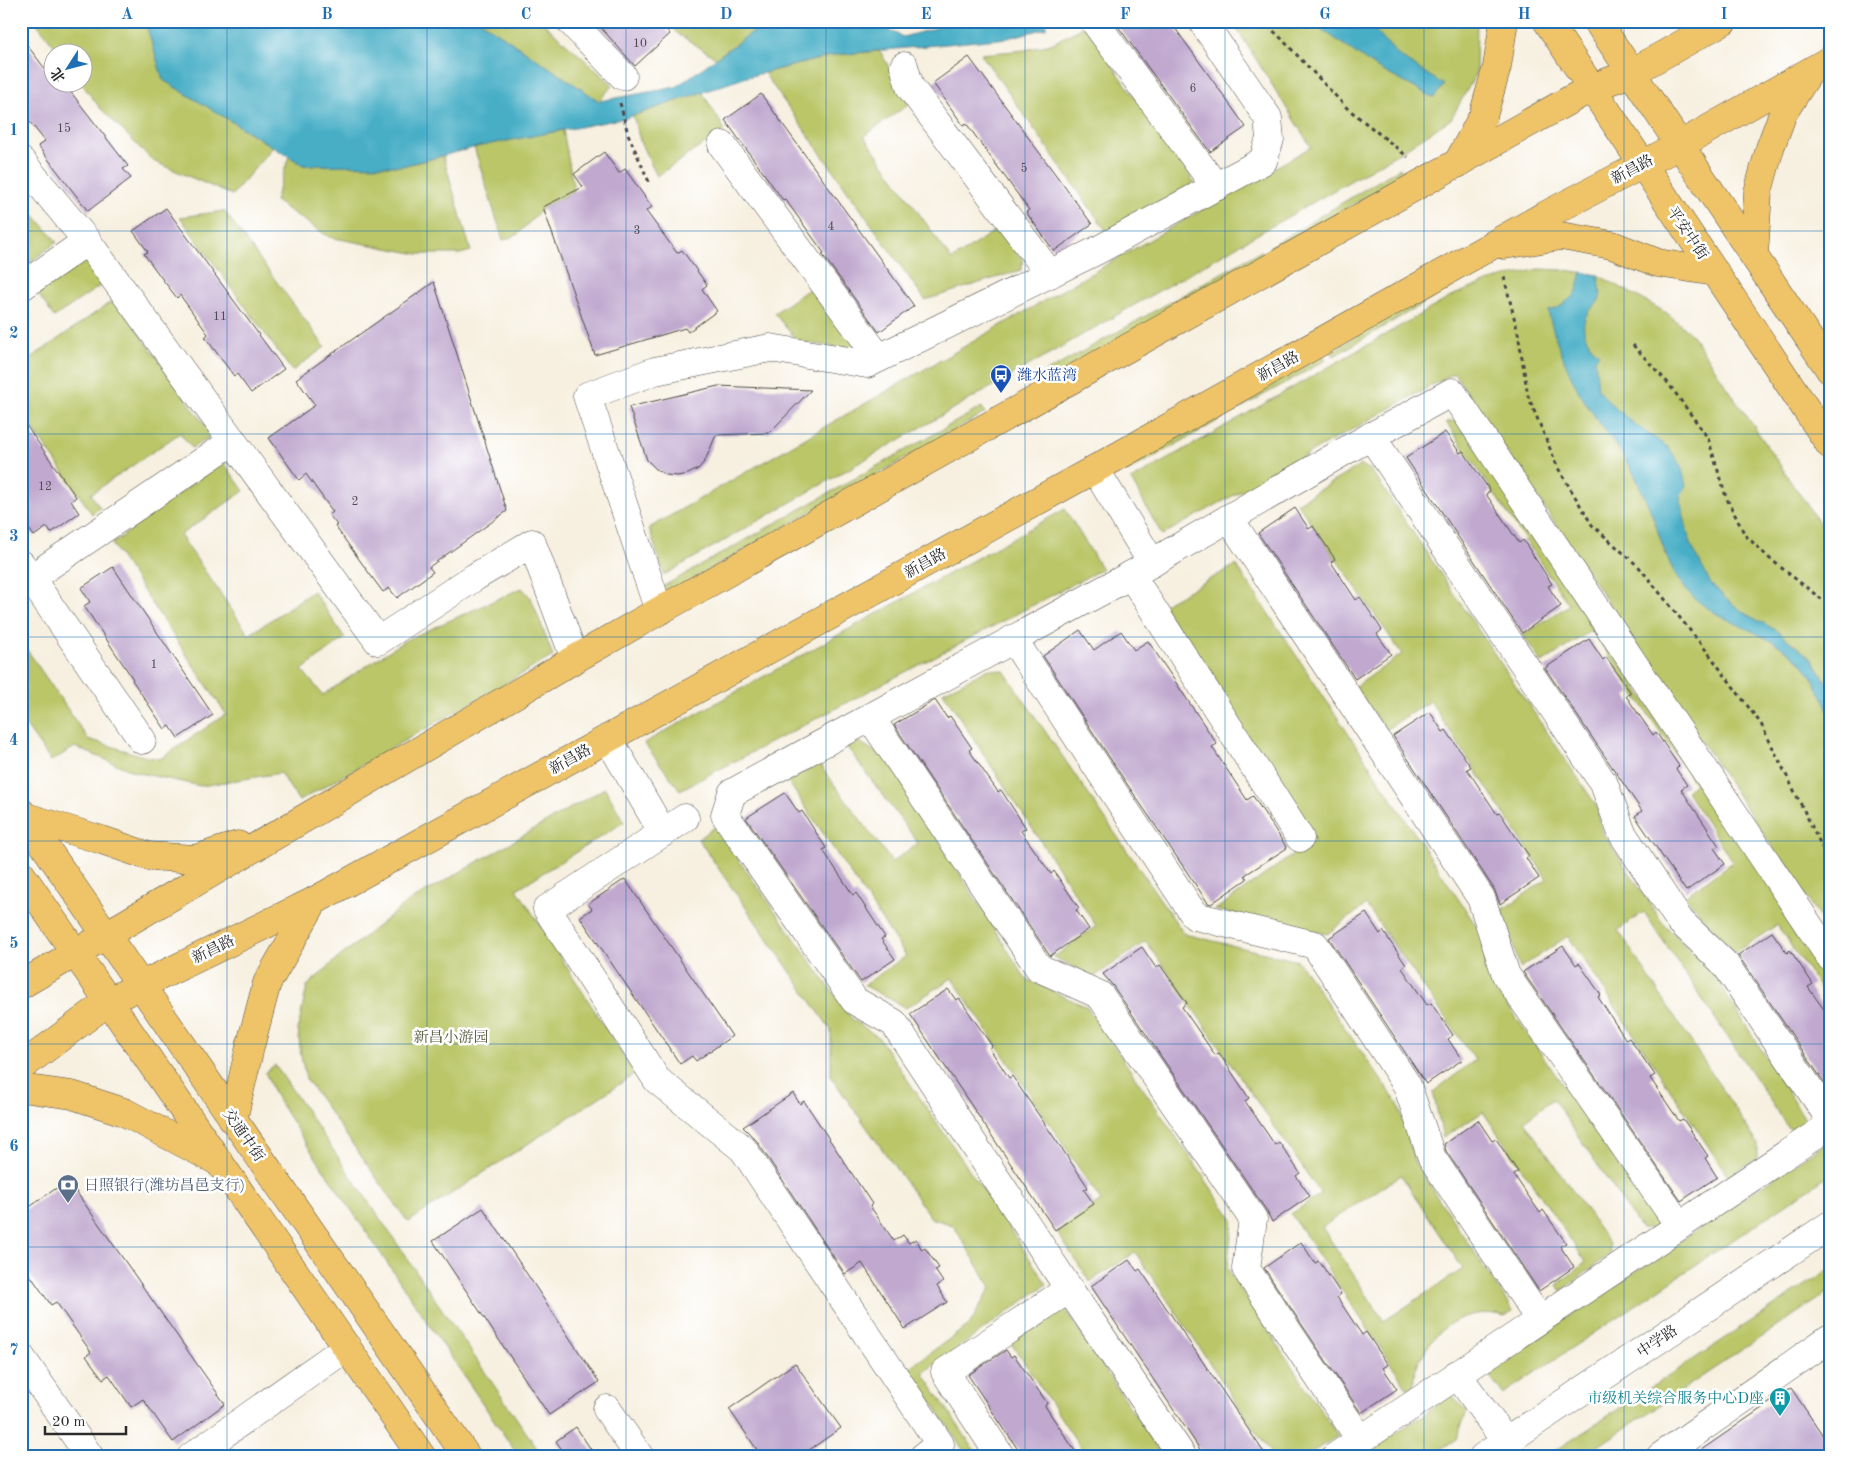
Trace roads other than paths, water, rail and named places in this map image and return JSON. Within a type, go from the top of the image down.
[{"type":"main road","points":[[1457,164],[1484,116],[1497,67],[1504,21]]},
{"type":"main road","name":"平安中街","points":[[1547,21],[1830,445]]},
{"type":"main road","points":[[1597,21],[1830,370]]},
{"type":"main road","points":[[21,985],[659,611],[1591,88],[1631,72],[1723,21]]},
{"type":"main road","points":[[1754,256],[1758,192],[1770,148],[1783,113],[1820,65]]},
{"type":"main road","name":"新昌路","points":[[21,1067],[109,1001],[314,901],[1095,469],[1486,249],[1680,145],[1820,65]]},
{"type":"main road","points":[[1486,249],[1561,236],[1612,245],[1658,263],[1715,272]]},
{"type":"main road","points":[[22,814],[148,856],[195,859],[280,832]]},
{"type":"main road","name":"交通中街","points":[[22,814],[467,1457]]},
{"type":"main road","points":[[21,874],[422,1457]]},
{"type":"main road","points":[[233,1120],[267,983],[314,901]]},
{"type":"main road","points":[[21,1088],[72,1095],[124,1112],[220,1162]]},
{"type":"street","points":[[570,21],[621,87]]},
{"type":"street","points":[[1094,21],[1216,187]]},
{"type":"street","points":[[659,611],[587,396],[655,371],[770,348],[867,364],[1050,274],[1262,161],[1270,140],[1268,118],[1202,21]]},
{"type":"street","points":[[904,66],[910,87],[1050,274]]},
{"type":"street","points":[[722,145],[879,358]]},
{"type":"street","points":[[21,161],[87,241],[378,641],[532,542],[575,659]]},
{"type":"street","points":[[21,287],[87,241]]},
{"type":"street","points":[[1183,1457],[1069,1289],[894,1022],[855,1001],[725,814],[732,794],[1142,569],[1371,436],[1452,392],[1830,957]]},
{"type":"street","points":[[1371,436],[1604,784],[1622,834],[1680,921],[1725,964],[1830,1119]]},
{"type":"street","points":[[142,740],[26,571],[233,441]]},
{"type":"street","points":[[1095,469],[1142,569],[1300,838]]},
{"type":"street","points":[[1229,518],[1481,898],[1506,975],[1679,1225]]},
{"type":"street","points":[[1013,639],[1195,916],[1315,945],[1407,1085],[1432,1158],[1539,1319]]},
{"type":"street","points":[[870,717],[1039,968],[1100,995],[1253,1219],[1246,1269],[1360,1440]]},
{"type":"street","points":[[608,738],[663,833]]},
{"type":"street","points":[[686,818],[548,909],[657,1080],[743,1149],[940,1444],[923,1457]]},
{"type":"street","points":[[1334,1457],[1830,1124]]},
{"type":"street","name":"中学路","points":[[1483,1457],[1830,1224]]},
{"type":"street","points":[[1001,1457],[945,1372],[1069,1289]]},
{"type":"street","points":[[1660,1457],[1830,1338]]},
{"type":"street","points":[[191,1457],[347,1347]]},
{"type":"street","points":[[21,1357],[90,1457]]},
{"type":"street","points":[[1458,1374],[1506,1442]]},
{"type":"street","points":[[606,1409],[640,1457]]},
{"type":"water","points":[[145,21],[480,21],[599,101],[676,87],[751,33],[796,21],[870,21],[903,37],[961,21],[1047,21],[1046,28],[1008,38],[835,55],[747,77],[626,118],[481,146],[402,166],[303,165],[163,80]]},
{"type":"water","points":[[1310,21],[1366,21],[1399,56],[1444,85],[1434,98],[1375,67]]},
{"type":"water","points":[[1582,272],[1598,275],[1601,293],[1600,298],[1587,314],[1584,322],[1586,337],[1599,354],[1595,359],[1598,389],[1609,402],[1634,424],[1669,448],[1681,466],[1686,485],[1680,498],[1690,543],[1710,582],[1725,598],[1746,614],[1776,630],[1812,659],[1830,688],[1830,714],[1810,675],[1790,653],[1777,644],[1732,622],[1703,605],[1690,594],[1677,577],[1636,478],[1579,392],[1565,363],[1554,332],[1548,311],[1558,308],[1576,294]]},
{"type":"place","name":"潍水蓝湾","points":[[1001,394]]},
{"type":"place","name":"日照银行(潍坊昌邑支行)","points":[[68,1204]]},
{"type":"place","name":"市级机关综合服务中心D座","points":[[1780,1417]]},
{"type":"park label","name":"新昌小游园","points":[[451,1037]]}]
